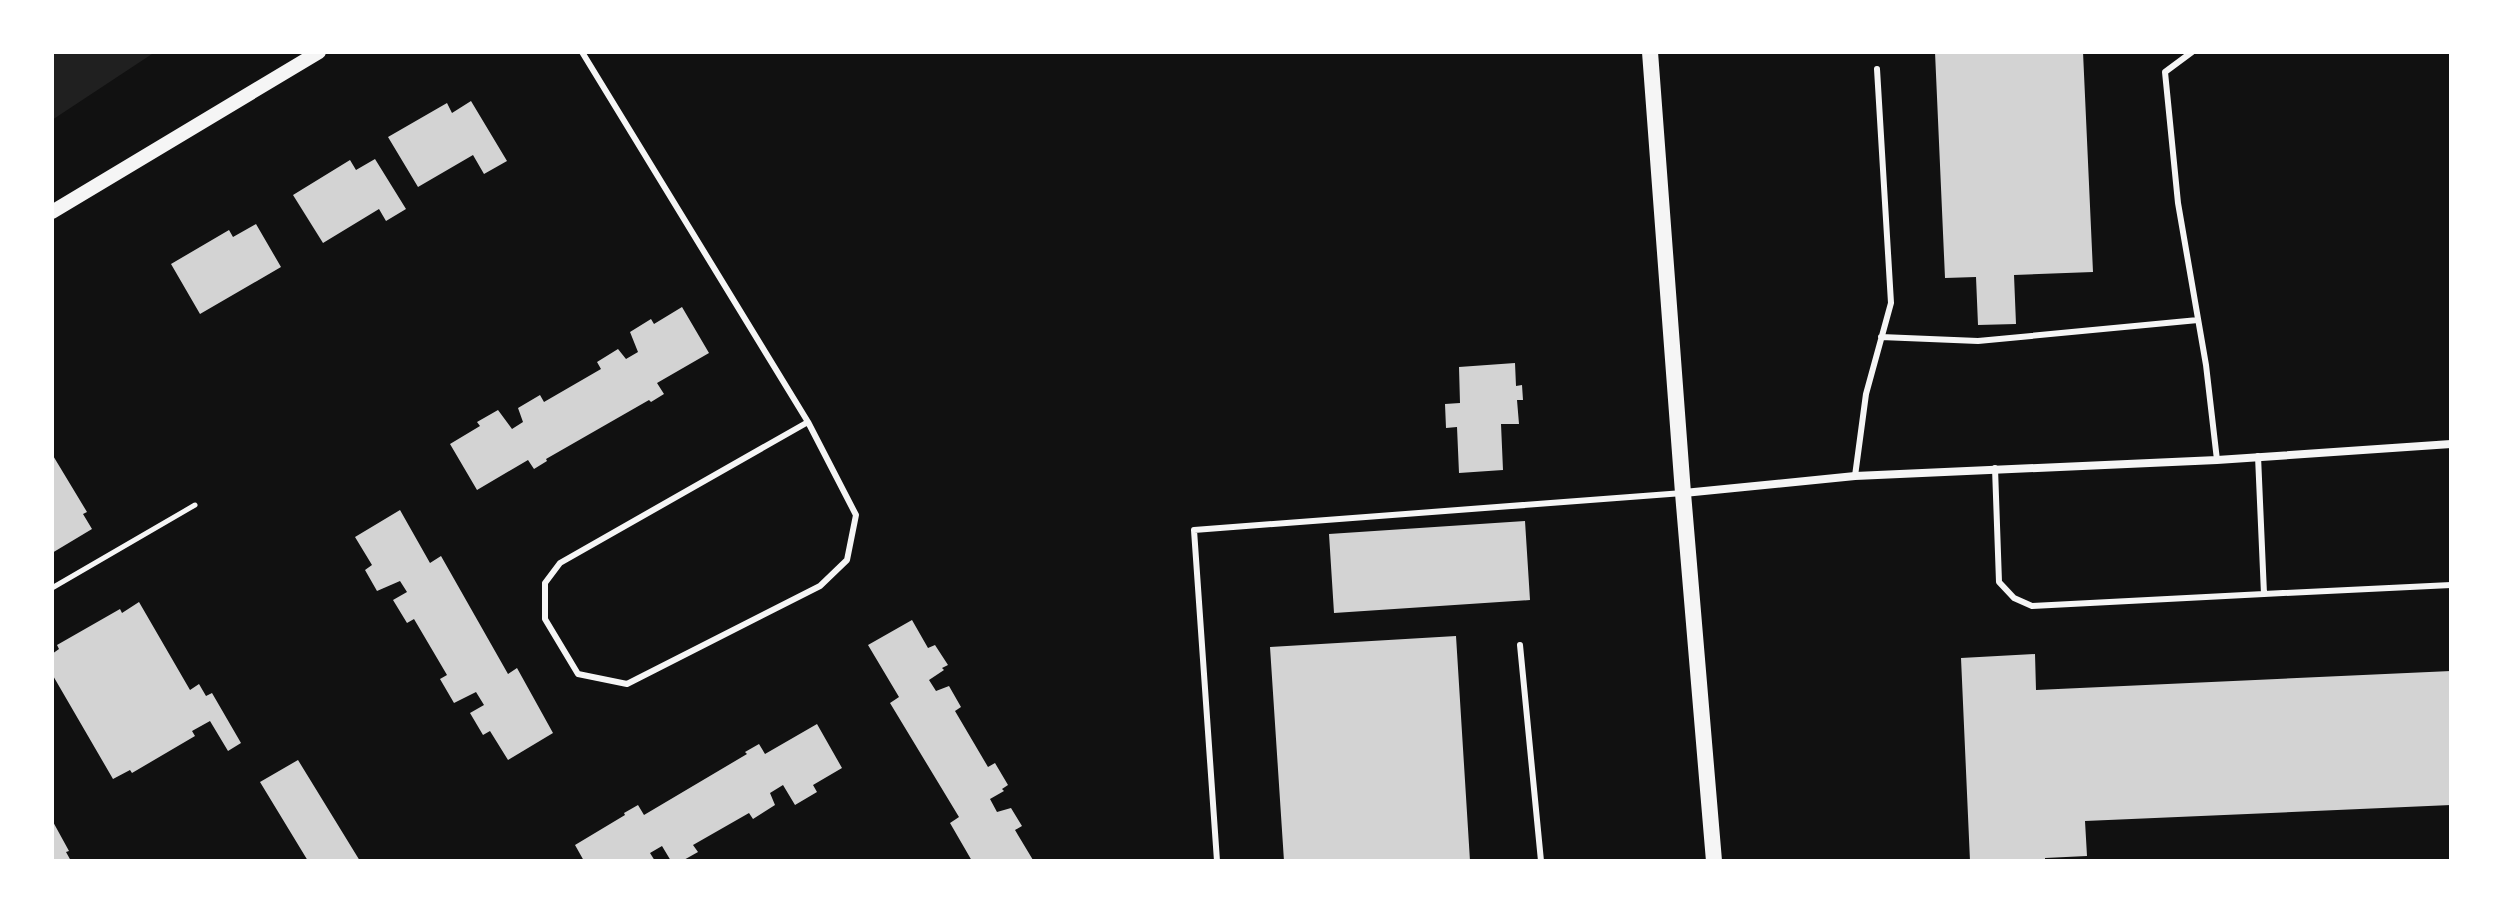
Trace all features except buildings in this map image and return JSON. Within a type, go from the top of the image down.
[{"type":"main road","points":[[1650,52],[1714,861]]},
{"type":"street","points":[[52,212],[319,52]]},
{"type":"street","points":[[1683,493],[1855,476],[2217,460],[2451,444]]},
{"type":"lane","points":[[582,52],[808,422],[856,515],[847,560],[820,586],[627,684],[578,674],[545,619],[545,583],[560,563],[808,422]]},
{"type":"lane","points":[[2192,52],[2165,72],[2178,203],[2206,365],[2217,460]]},
{"type":"lane","points":[[1855,476],[1866,394],[1891,303],[1877,69]]},
{"type":"lane","points":[[1881,337],[1978,341],[2198,320]]},
{"type":"lane","points":[[2258,456],[2264,594]]},
{"type":"lane","points":[[1995,468],[1999,582],[2014,598],[2032,606],[2451,585]]},
{"type":"lane","points":[[1217,861],[1194,530],[1683,493]]},
{"type":"lane","points":[[1520,645],[1541,861]]},
{"type":"path","points":[[52,588],[195,505]]},
{"type":"shaded area","points":[[52,52],[155,52],[52,120]]}]
